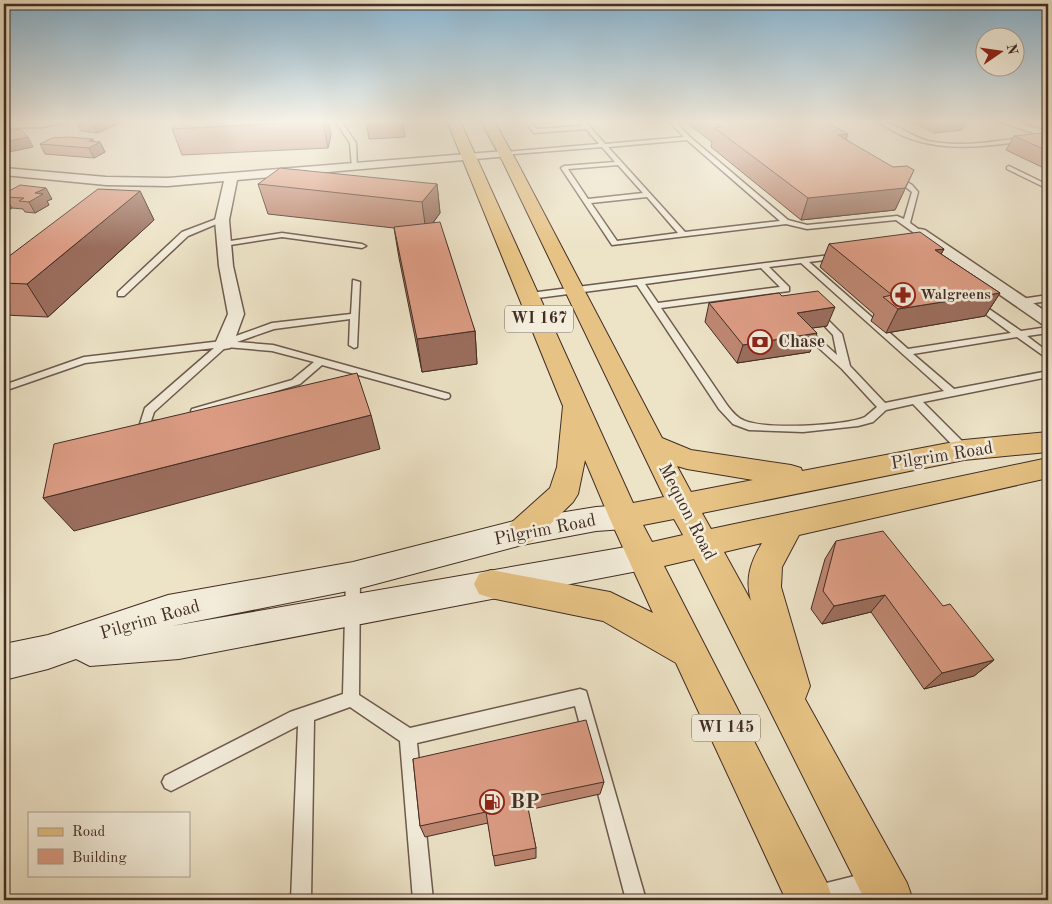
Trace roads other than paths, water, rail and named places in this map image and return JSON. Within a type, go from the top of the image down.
[{"type":"main road","name":"WI 167","points":[[473,163],[624,517]]},
{"type":"main road","name":"Mequon Road","points":[[511,163],[682,504],[884,890]]},
{"type":"main road","points":[[522,532],[563,494],[571,468],[576,403]]},
{"type":"main road","name":"Pilgrim Road","points":[[624,517],[682,504],[964,450],[1048,442]]},
{"type":"main road","points":[[653,445],[686,460],[813,479]]},
{"type":"main road","points":[[892,464],[921,496]]},
{"type":"main road","name":"Pilgrim Road","points":[[643,557],[1048,468]]},
{"type":"main road","name":"WI 145","points":[[624,517],[805,899]]},
{"type":"main road","points":[[788,526],[766,566],[764,587],[805,738]]},
{"type":"main road","points":[[491,584],[610,607],[689,651]]},
{"type":"street","points":[[4,172],[106,181],[168,182],[399,163]]},
{"type":"street","points":[[224,344],[236,314],[226,266],[222,220],[231,178]]},
{"type":"street","points":[[926,240],[1048,320]]},
{"type":"street","name":"Pilgrim Road","points":[[4,662],[48,652],[168,611],[353,576],[522,532],[596,519],[624,517]]},
{"type":"street","name":"Pilgrim Road","points":[[48,652],[179,642],[643,557]]},
{"type":"lane","points":[[618,163],[564,168],[615,243],[786,222],[807,227],[897,218],[926,240]]},
{"type":"lane","points":[[620,163],[684,235]]},
{"type":"lane","points":[[717,163],[786,222]]},
{"type":"lane","points":[[1009,168],[1048,187]]},
{"type":"lane","points":[[890,174],[910,186],[915,192],[906,224]]},
{"type":"lane","points":[[586,201],[648,195]]},
{"type":"lane","points":[[121,294],[185,234],[222,220]]},
{"type":"lane","points":[[224,244],[282,236],[362,246]]},
{"type":"lane","points":[[530,296],[850,254]]},
{"type":"lane","points":[[803,261],[952,393]]},
{"type":"lane","points":[[655,306],[774,295],[786,288],[762,266]]},
{"type":"lane","points":[[639,281],[722,407],[739,423],[758,428],[819,427],[870,418],[884,407],[1048,374]]},
{"type":"lane","points":[[354,345],[356,282]]},
{"type":"lane","points":[[967,297],[1048,356]]},
{"type":"lane","points":[[1022,302],[1048,298]]},
{"type":"lane","points":[[163,421],[144,427],[149,410],[224,344],[272,326],[355,316]]},
{"type":"lane","points":[[802,318],[884,407]]},
{"type":"lane","points":[[802,318],[837,334],[844,363]]},
{"type":"lane","points":[[802,318],[806,343],[844,363]]},
{"type":"lane","points":[[906,352],[1048,330]]},
{"type":"lane","points":[[4,388],[84,360],[224,344],[272,348],[445,396]]},
{"type":"lane","points":[[182,416],[296,382],[320,362]]},
{"type":"lane","points":[[916,401],[964,450]]},
{"type":"lane","points":[[351,699],[353,576]]},
{"type":"lane","points":[[351,699],[408,738],[580,697],[636,900]]},
{"type":"lane","points":[[171,782],[306,715],[351,699]]},
{"type":"lane","points":[[301,900],[306,715]]},
{"type":"lane","points":[[408,738],[423,900]]},
{"type":"lane","points":[[805,899],[884,890]]},
{"type":"place","name":"Walgreens","points":[[903,295]]},
{"type":"place","name":"Chase","points":[[760,342]]},
{"type":"place","name":"BP","points":[[492,802]]}]
